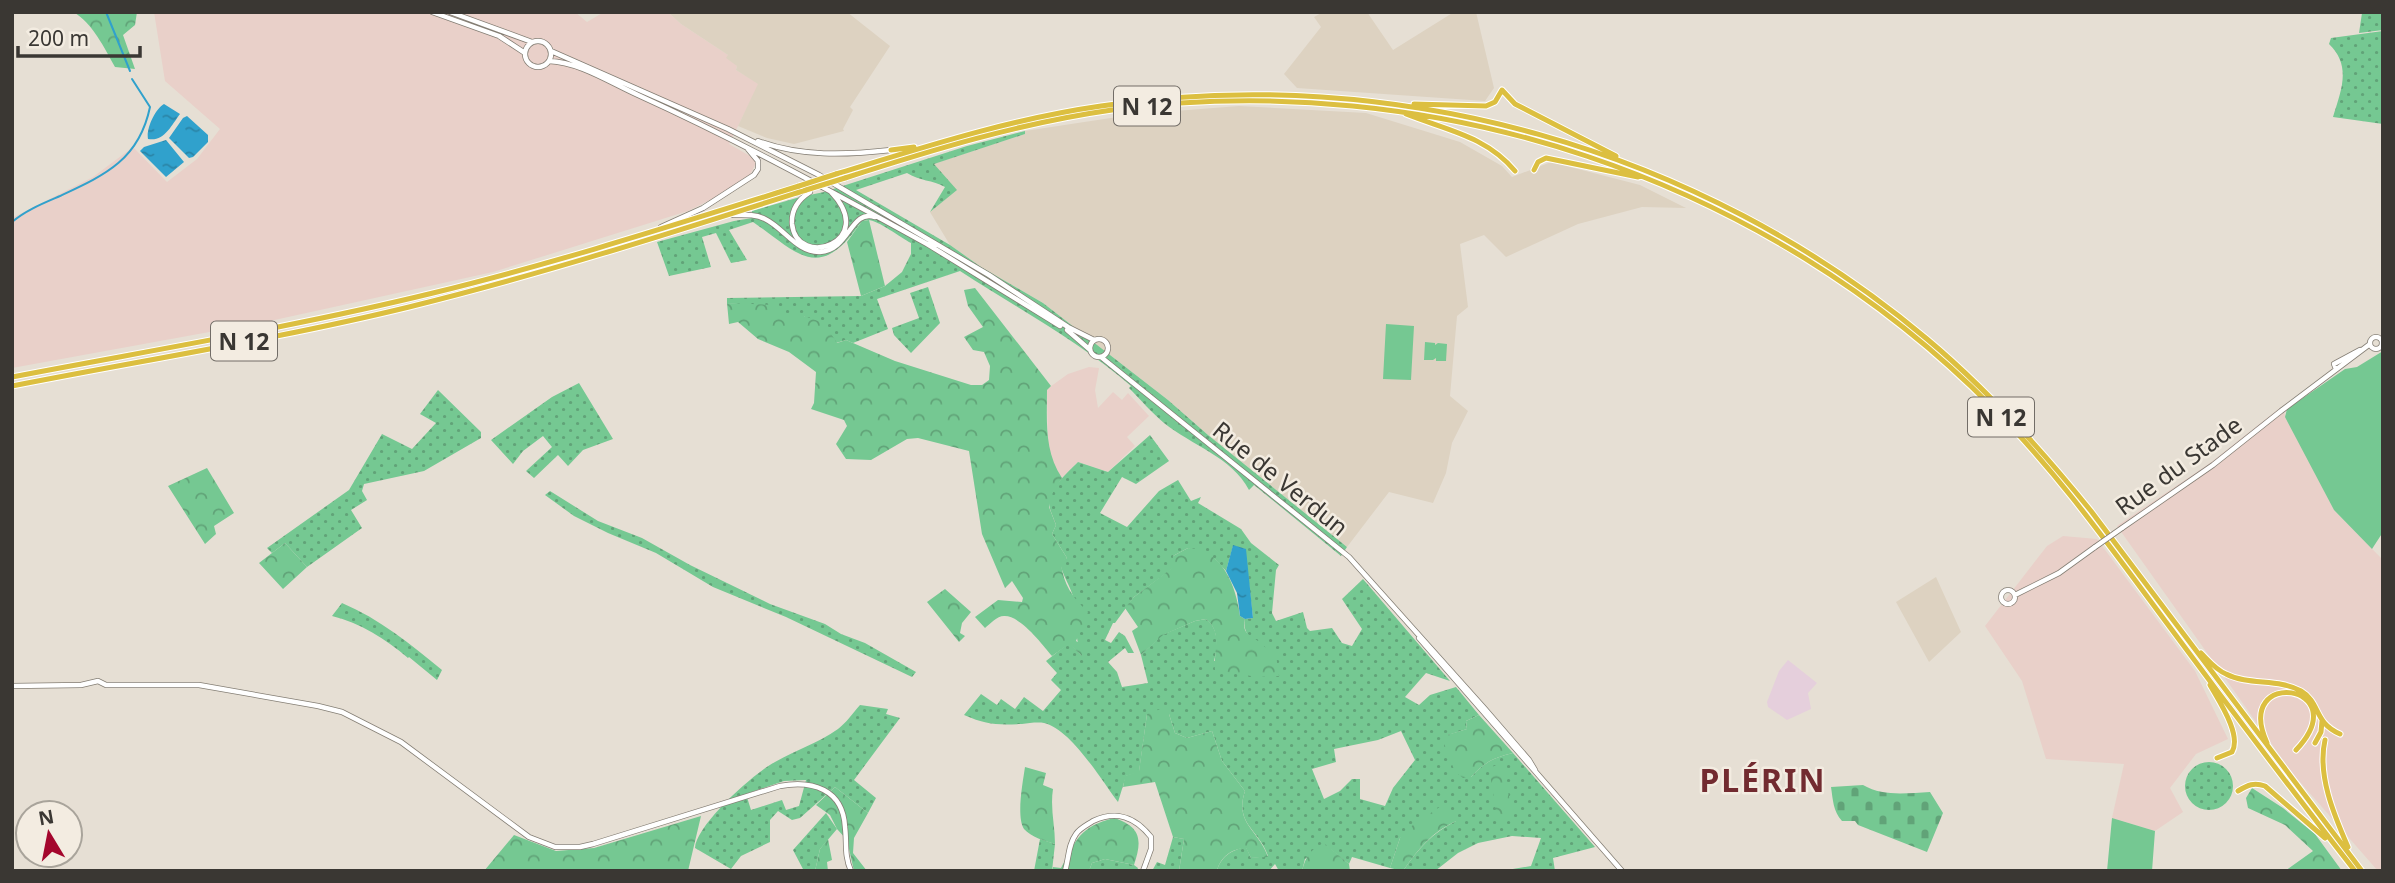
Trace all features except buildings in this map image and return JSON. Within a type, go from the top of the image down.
[{"type":"highway","points":[[1387,103],[1486,106],[1495,102],[1502,90],[1515,104],[1628,163]]},
{"type":"highway","name":"N 12","points":[[12,377],[394,302],[512,273],[920,148],[1044,116],[1157,99],[1264,94],[1387,103],[1461,115],[1531,131],[1628,163],[1697,192],[1772,231],[1852,282],[1928,340],[1983,389],[2045,455],[2091,511],[2362,871]]},
{"type":"highway","name":"N 12","points":[[12,386],[405,308],[541,272],[1009,130],[1120,109],[1202,102],[1262,101],[1337,104],[1457,120],[1574,150],[1655,181],[1743,222],[1817,266],[1872,304],[1950,366],[2013,428],[2076,502],[2355,871]]},
{"type":"highway","points":[[1396,110],[1488,145],[1515,171]]},
{"type":"highway","points":[[891,150],[920,148]]},
{"type":"highway","points":[[1534,170],[1538,162],[1546,158],[1655,181]]},
{"type":"highway","points":[[2185,636],[2214,666],[2227,675],[2301,691],[2311,700],[2322,722],[2340,734]]},
{"type":"highway","points":[[2206,676],[2236,741],[2232,751],[2217,758]]},
{"type":"highway","points":[[2269,750],[2261,726],[2261,710],[2272,697],[2286,692],[2303,697],[2311,706],[2314,716],[2312,731],[2296,750]]},
{"type":"highway","points":[[2315,743],[2321,732],[2322,722]]},
{"type":"highway","points":[[2325,740],[2322,756],[2329,794],[2336,820],[2352,857]]},
{"type":"highway","points":[[2238,791],[2249,784],[2259,783],[2266,786],[2316,828],[2344,857]]},
{"type":"main road","points":[[432,12],[499,36],[526,53]]},
{"type":"main road","points":[[450,12],[532,42],[544,42],[551,51],[728,129],[819,175],[958,256],[1068,327],[1094,340],[1105,341],[1108,351],[1101,357],[1093,355],[1090,349],[1070,332],[927,244],[739,142],[586,72],[559,62],[549,61],[540,67],[533,65],[527,60],[526,53],[532,42]]},
{"type":"main road","points":[[549,61],[551,51]]},
{"type":"main road","points":[[728,129],[777,147],[800,152],[858,153],[891,150]]},
{"type":"main road","name":"N 12","points":[[642,235],[704,208],[754,175],[758,166],[757,158],[739,142]]},
{"type":"main road","points":[[808,191],[794,208],[792,225],[802,242],[822,247],[838,240],[846,225],[844,208],[826,187]]},
{"type":"main road","points":[[728,215],[764,219],[801,247],[820,252],[838,246],[861,216],[868,215],[884,220]]},
{"type":"main road","points":[[927,244],[931,243],[958,256]]},
{"type":"main road","name":"Rue du Stade","points":[[2357,355],[2364,349],[2380,348],[2382,340],[2371,339],[2372,347]]},
{"type":"main road","points":[[1090,349],[1094,340]]},
{"type":"main road","name":"Rue du Stade","points":[[2015,595],[2059,573],[2213,465],[2335,367],[2372,347]]},
{"type":"main road","points":[[2335,367],[2364,349]]},
{"type":"main road","name":"Rue de Verdun","points":[[1108,351],[1121,372]]},
{"type":"main road","name":"Rue de Verdun","points":[[1101,357],[1336,544],[1484,709],[1622,871]]},
{"type":"main road","points":[[12,686],[81,685],[98,681],[106,685],[199,685],[342,712],[401,741],[428,759],[510,825],[529,837],[555,847],[593,844],[780,786],[807,783],[832,796],[842,811],[846,830],[845,854],[850,871]]},
{"type":"main road","points":[[1065,871],[1074,836],[1087,824],[1110,815],[1129,818],[1151,836],[1152,849],[1143,871]]},
{"type":"shaded area","points":[[154,12],[575,12],[587,22],[604,12],[668,12],[681,24],[728,55],[737,66],[736,70],[759,84],[729,144],[755,160],[755,165],[750,175],[722,194],[688,211],[493,272],[270,321],[12,368],[12,218],[93,177],[133,147],[167,182],[197,159],[220,129],[165,81]]},
{"type":"shaded area","points":[[668,12],[847,12],[890,46],[850,107],[853,110],[844,131],[794,144],[767,138],[738,126],[758,84],[736,70],[737,66],[726,58],[728,55],[681,24]]},
{"type":"shaded area","points":[[1323,12],[1367,12],[1393,50],[1454,12],[1476,12],[1494,88],[1485,101],[1297,88],[1284,74],[1321,27],[1314,17]]},
{"type":"shaded area","points":[[1239,106],[1366,113],[1460,142],[1502,166],[1512,177],[1551,162],[1640,185],[1686,208],[1642,207],[1578,224],[1506,257],[1484,235],[1460,244],[1468,307],[1457,316],[1450,396],[1468,411],[1452,443],[1446,473],[1433,503],[1389,492],[1347,547],[1168,400],[1043,303],[981,267],[950,245],[930,212],[956,190],[933,164],[1025,134],[1025,131],[1137,114]]},
{"type":"shaded area","points":[[1089,367],[1099,368],[1095,390],[1098,408],[1113,392],[1122,400],[1128,393],[1149,416],[1127,437],[1135,446],[1108,472],[1078,462],[1062,478],[1054,466],[1048,448],[1047,389],[1068,374]]},
{"type":"shaded area","points":[[2281,407],[2334,510],[2383,560],[2383,871],[2378,871],[2293,774],[2117,526],[2210,463]]},
{"type":"shaded area","points":[[2063,536],[2097,539],[2195,671],[2228,739],[2196,754],[2170,788],[2183,812],[2155,831],[2112,818],[2124,764],[2046,759],[2022,681],[1985,626],[2047,546]]},
{"type":"shaded area","points":[[1936,577],[1961,632],[1929,662],[1896,602]]},
{"type":"shaded area","points":[[1788,660],[1817,683],[1808,693],[1811,709],[1787,720],[1768,707],[1767,702],[1779,671]]},
{"type":"green space","points":[[73,12],[137,12],[135,25],[123,35],[135,69],[115,67],[92,29]]},
{"type":"green space","points":[[2383,12],[2383,30],[2359,33],[2362,13]]},
{"type":"green space","points":[[2383,31],[2383,124],[2333,117],[2343,79],[2340,61],[2329,44],[2331,38]]},
{"type":"green space","points":[[1025,131],[1025,134],[934,164],[957,190],[930,212],[945,187],[907,173],[856,190],[1043,303],[1168,400],[1347,547],[1341,556],[1254,485],[1249,490],[1242,479],[1222,460],[1164,423],[1129,388],[1131,386],[1111,370],[960,271],[877,299],[888,329],[853,343],[846,340],[836,343],[804,316],[778,316],[747,305],[727,303],[727,298],[861,296],[885,286],[902,272],[911,254],[911,243],[878,223],[868,220],[862,222],[842,245],[817,258],[793,250],[753,222],[729,230],[747,260],[731,263],[716,233],[702,237],[711,267],[669,276],[657,242],[752,218],[752,211]]},
{"type":"green space","points":[[869,220],[885,286],[861,296],[847,242],[862,221]]},
{"type":"green space","points":[[928,287],[940,323],[911,353],[894,335],[892,328],[919,318],[910,293]]},
{"type":"green space","points":[[975,288],[1051,386],[1047,390],[1049,446],[1062,478],[1053,492],[1049,507],[1056,525],[1052,534],[1067,558],[1061,563],[1066,584],[1088,612],[1076,641],[1085,646],[1082,656],[1069,644],[1052,656],[1030,631],[1010,617],[999,617],[985,628],[975,617],[998,600],[1022,602],[1023,598],[1012,581],[1005,588],[982,534],[969,451],[918,438],[907,439],[871,460],[846,459],[836,444],[847,426],[844,420],[811,409],[814,403],[816,372],[789,352],[758,339],[738,322],[729,324],[727,303],[774,305],[779,316],[804,316],[824,323],[837,343],[846,340],[895,361],[971,385],[982,385],[989,380],[990,366],[984,352],[973,350],[964,337],[983,327],[968,306],[964,290]]},
{"type":"green space","points":[[1386,324],[1414,326],[1411,380],[1383,379]]},
{"type":"green space","points":[[1425,342],[1447,344],[1446,361],[1436,361],[1436,358],[1424,360]]},
{"type":"green space","points":[[2383,351],[2383,532],[2372,549],[2334,510],[2285,417],[2287,409],[2345,369],[2357,367]]},
{"type":"green space","points":[[579,383],[613,439],[583,450],[568,466],[558,455],[534,478],[526,471],[552,447],[543,436],[523,451],[513,464],[491,440],[552,397]]},
{"type":"green space","points":[[438,390],[481,432],[481,438],[424,471],[364,484],[362,491],[367,500],[351,510],[362,528],[307,567],[285,543],[272,553],[267,548],[349,490],[382,434],[412,449],[436,423],[420,414]]},
{"type":"green space","points":[[1150,435],[1169,461],[1136,484],[1122,477],[1100,513],[1127,527],[1159,491],[1178,480],[1191,501],[1201,497],[1198,503],[1241,529],[1251,543],[1279,565],[1276,570],[1272,613],[1276,621],[1303,612],[1310,631],[1332,628],[1342,643],[1352,646],[1362,629],[1342,599],[1363,579],[1450,681],[1426,673],[1405,697],[1419,705],[1430,695],[1456,687],[1479,715],[1466,721],[1467,729],[1448,735],[1471,777],[1490,761],[1513,753],[1595,847],[1553,858],[1555,871],[1501,871],[1531,866],[1541,838],[1512,836],[1478,843],[1458,853],[1435,871],[1403,871],[1426,842],[1456,821],[1400,838],[1390,868],[1352,857],[1349,864],[1324,844],[1305,859],[1302,871],[1279,871],[1275,864],[1269,871],[1217,871],[1224,858],[1241,848],[1246,847],[1251,858],[1268,856],[1245,819],[1242,802],[1245,791],[1222,761],[1212,731],[1187,738],[1175,733],[1169,714],[1147,714],[1139,772],[1126,776],[1118,802],[1075,745],[1054,727],[1044,723],[992,724],[964,715],[981,694],[997,705],[1001,699],[1015,709],[1024,697],[1043,711],[1061,690],[1051,680],[1057,673],[1046,661],[1069,643],[1082,656],[1074,600],[1060,562],[1067,558],[1052,534],[1056,525],[1049,503],[1058,483],[1078,462],[1108,472]],"holes":[[[1233,546],[1245,549],[1253,618],[1245,619],[1245,629],[1265,650],[1214,661],[1217,644],[1213,627],[1206,619],[1195,621],[1162,635],[1141,655],[1148,683],[1122,687],[1117,672],[1108,662],[1125,648],[1128,653],[1134,653],[1125,636],[1119,632],[1111,643],[1105,640],[1113,623],[1134,597],[1173,568],[1173,556],[1188,548],[1215,559],[1226,571]],[[1401,731],[1415,760],[1393,788],[1385,806],[1360,799],[1360,779],[1352,779],[1340,791],[1324,799],[1312,769],[1336,762],[1334,749],[1378,740]]]},
{"type":"green space","points":[[207,468],[234,513],[214,526],[216,534],[205,544],[168,486]]},
{"type":"green space","points":[[550,491],[598,521],[642,538],[770,604],[825,624],[916,672],[912,677],[786,617],[713,587],[656,553],[574,516],[545,495]]},
{"type":"green space","points":[[285,543],[307,567],[283,589],[259,563]]},
{"type":"green space","points":[[1188,548],[1200,550],[1219,562],[1231,582],[1240,616],[1245,619],[1245,630],[1276,655],[1279,676],[1257,677],[1215,670],[1216,636],[1206,619],[1163,635],[1141,655],[1132,631],[1138,627],[1125,608],[1134,597],[1172,568],[1173,556]]},
{"type":"green space","points":[[945,589],[971,612],[962,623],[960,633],[965,636],[959,642],[927,602]]},
{"type":"green space","points":[[342,603],[382,624],[430,660],[442,670],[437,680],[382,638],[363,627],[332,616]]},
{"type":"green space","points":[[860,705],[888,709],[886,714],[900,718],[854,780],[876,798],[868,813],[835,787],[800,818],[792,820],[778,811],[770,820],[770,842],[741,856],[731,869],[695,848],[705,826],[727,800],[775,762],[838,729]],"holes":[[[806,780],[799,806],[786,810],[782,800],[751,810],[746,794],[784,781]]]},
{"type":"green space","points":[[1163,708],[1169,714],[1175,733],[1187,738],[1212,731],[1222,761],[1245,791],[1242,802],[1245,819],[1268,857],[1251,858],[1246,848],[1241,848],[1224,858],[1217,871],[1179,871],[1184,839],[1173,837],[1155,782],[1123,787],[1125,776],[1139,771],[1147,714]]},
{"type":"green space","points":[[1479,715],[1513,753],[1490,761],[1471,777],[1463,778],[1455,772],[1443,741],[1447,735],[1467,729],[1466,721]]},
{"type":"green space","points":[[2209,762],[2226,769],[2233,786],[2226,803],[2209,810],[2192,803],[2185,786],[2192,769]]},
{"type":"green space","points":[[1502,763],[1514,820],[1498,823],[1489,768]]},
{"type":"green space","points":[[1025,767],[1046,773],[1043,785],[1053,789],[1055,844],[1024,829],[1020,816]]},
{"type":"green space","points":[[1863,785],[1887,793],[1930,792],[1943,813],[1927,852],[1858,825],[1855,821],[1842,821],[1835,809],[1831,787]]},
{"type":"green space","points":[[835,787],[868,813],[854,838],[853,853],[867,871],[854,871],[847,840],[830,815],[816,805]]},
{"type":"green space","points":[[2252,788],[2283,808],[2315,834],[2342,871],[2285,871],[2313,851],[2285,825],[2248,808],[2246,798]]},
{"type":"green space","points":[[1444,804],[1456,821],[1426,842],[1403,871],[1390,868],[1400,838],[1413,825]]},
{"type":"green space","points":[[826,813],[837,829],[820,849],[815,871],[804,871],[793,850]]},
{"type":"green space","points":[[701,816],[688,871],[484,871],[514,835],[556,851],[594,848]]},
{"type":"green space","points":[[1114,818],[1130,826],[1138,836],[1134,865],[1105,859],[1092,863],[1089,871],[1052,871],[1053,867],[1061,868],[1086,830]]},
{"type":"green space","points":[[2112,818],[2155,831],[2152,871],[2107,871]]},
{"type":"green space","points":[[1173,837],[1184,839],[1179,871],[1152,871],[1157,862],[1165,865]]},
{"type":"green space","points":[[828,839],[832,860],[827,862],[828,871],[815,871],[820,849]]},
{"type":"green space","points":[[1040,839],[1055,844],[1052,871],[1034,871]]},
{"type":"green space","points":[[1324,843],[1349,864],[1350,871],[1302,871],[1309,854]]},
{"type":"green space","points":[[1105,859],[1138,868],[1137,871],[1089,871],[1092,863]]},
{"type":"water","points":[[164,104],[180,114],[163,136],[148,139],[152,120]]},
{"type":"water","points":[[187,116],[208,135],[208,142],[189,158],[169,138]]},
{"type":"water","points":[[166,140],[184,162],[166,177],[140,151],[144,147]]},
{"type":"water","points":[[1233,545],[1246,549],[1253,618],[1245,619],[1240,616],[1237,593],[1226,571]]},
{"type":"waterway","points":[[106,12],[130,71]]},
{"type":"waterway","points":[[12,222],[29,210],[105,173],[129,153],[145,125],[150,107],[132,79]]},
{"type":"district","name":"PLÉRIN","points":[[1763,779]]}]
